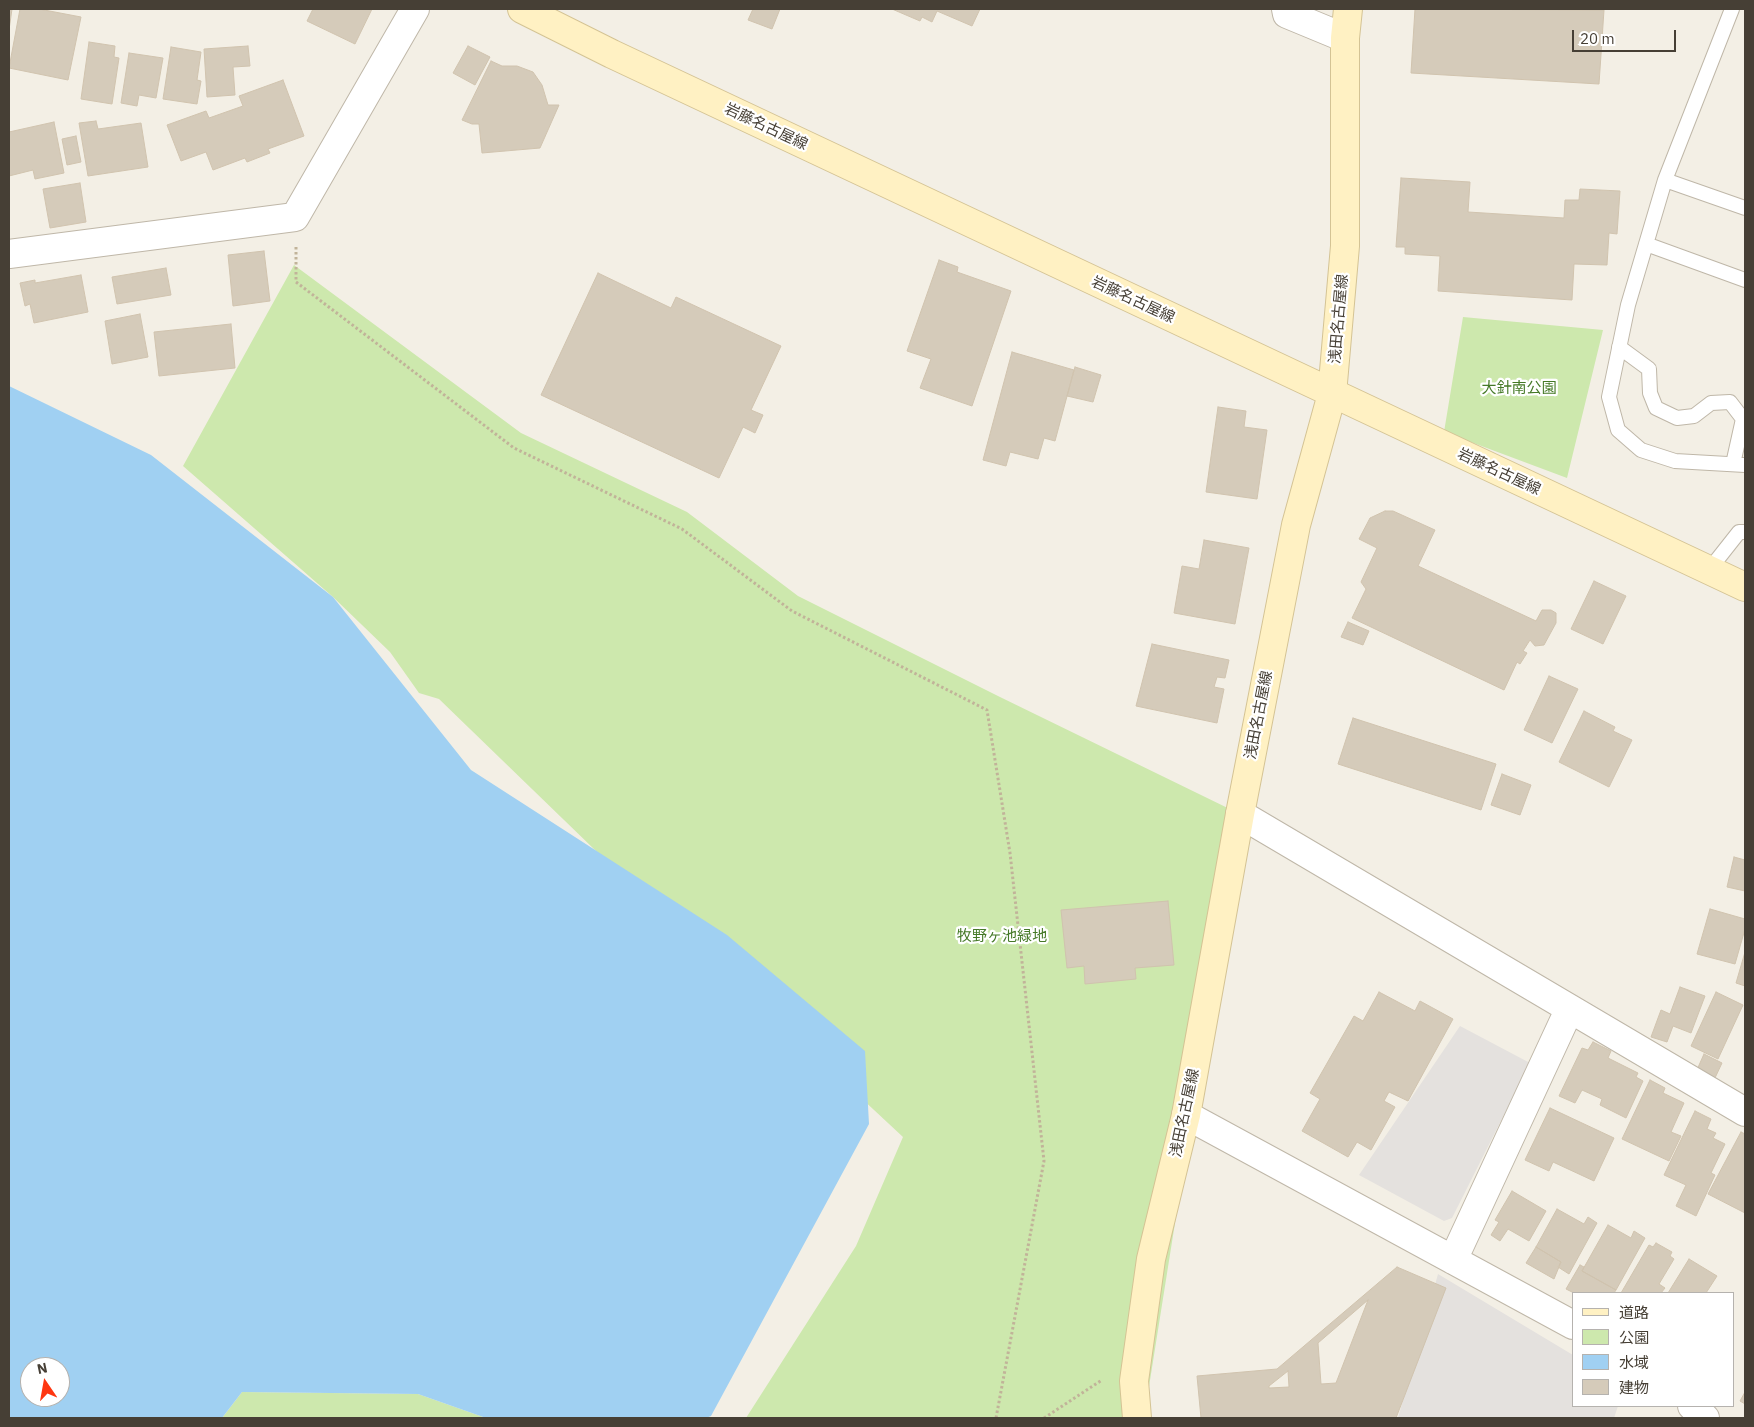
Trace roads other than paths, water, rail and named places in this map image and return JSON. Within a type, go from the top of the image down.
[{"type":"main road","name":"岩藤名古屋線","points":[[522,9],[612,54],[1745,587]]},
{"type":"main road","name":"浅田名古屋線","points":[[1136,1418],[1134,1381],[1151,1259],[1186,1115],[1240,814],[1296,525],[1332,394],[1345,246],[1345,38],[1348,9]]},
{"type":"street","points":[[9,254],[295,217],[415,9]]},
{"type":"street","points":[[1286,9],[1287,14],[1345,38]]},
{"type":"street","points":[[1240,814],[1569,1010],[1745,1112]]},
{"type":"street","points":[[1453,1260],[1569,1010]]},
{"type":"street","points":[[1186,1115],[1572,1324]]},
{"type":"street","points":[[1693,1407],[1706,1418]]},
{"type":"lane","points":[[1619,347],[1649,369],[1650,393],[1656,408],[1677,418],[1694,416],[1711,403],[1730,402],[1743,419],[1739,464],[1675,461],[1641,450],[1618,430],[1609,397],[1619,347],[1628,305],[1665,180],[1732,9]]},
{"type":"lane","points":[[1665,180],[1745,208]]},
{"type":"lane","points":[[1646,244],[1745,280]]},
{"type":"lane","points":[[1709,570],[1739,532],[1745,532]]},
{"type":"water","points":[[9,386],[151,455],[333,597],[471,770],[727,935],[865,1051],[869,1124],[711,1416],[706,1418],[486,1418],[418,1394],[242,1392],[222,1418],[9,1418]]},
{"type":"park label","name":"大針南公園","points":[[1519,389]]},
{"type":"park label","name":"牧野ヶ池緑地","points":[[1002,937]]}]
